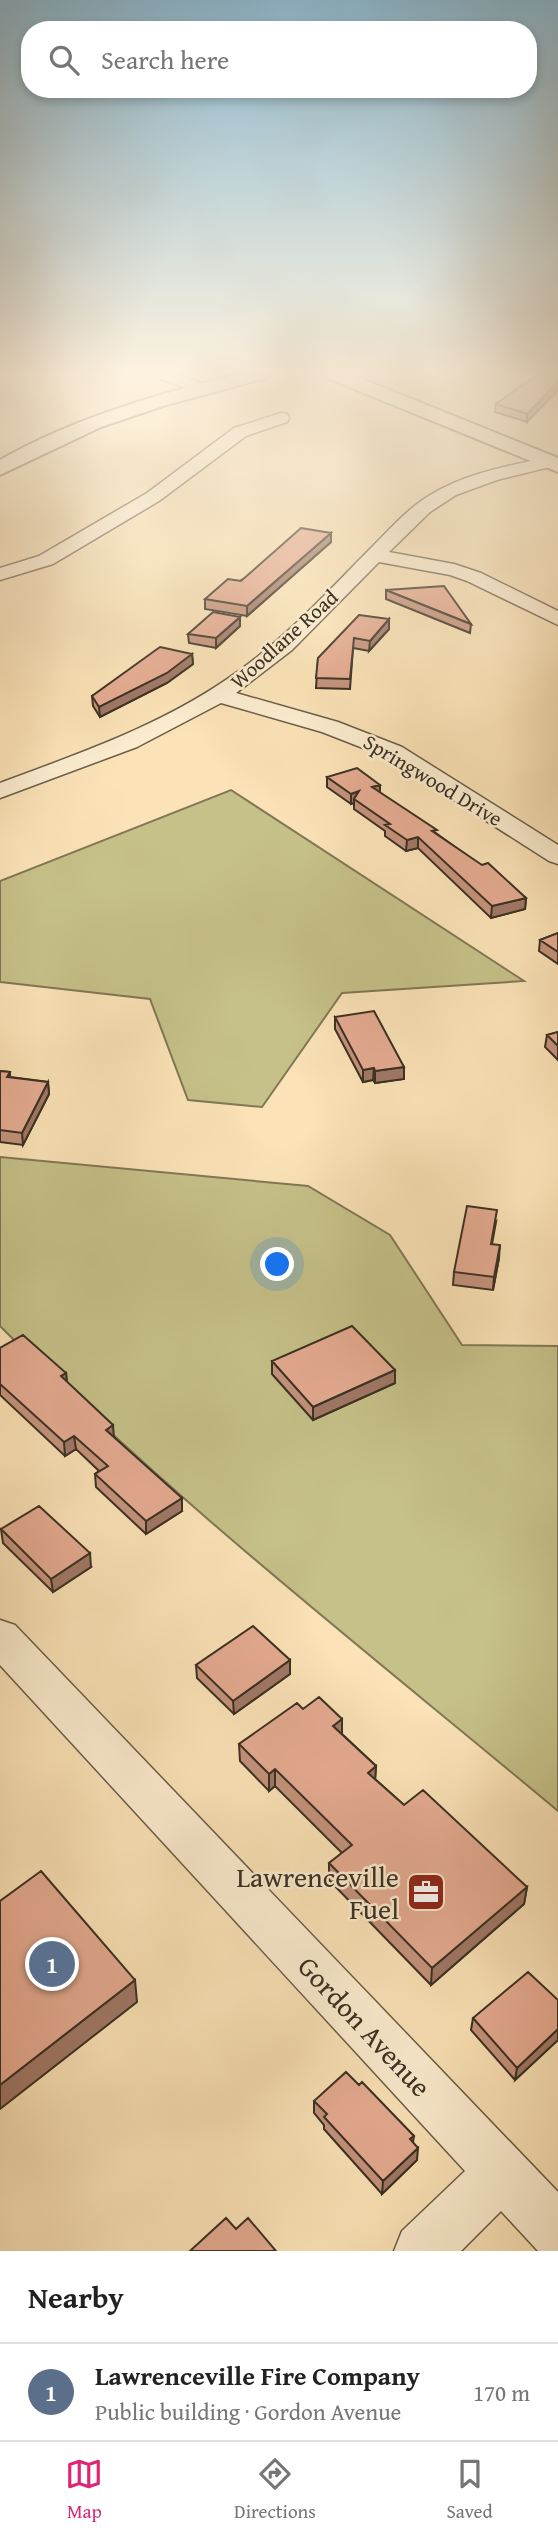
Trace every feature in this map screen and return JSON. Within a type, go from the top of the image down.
[{"type":"street","points":[[0,574],[46,560],[177,479]]},
{"type":"street","name":"Woodlane Road","points":[[0,791],[134,741],[220,696],[280,649],[424,507],[439,497],[481,479]]},
{"type":"street","points":[[375,555],[464,573],[558,620]]},
{"type":"street","name":"Springwood Drive","points":[[220,696],[343,730],[372,741],[394,752],[558,856]]},
{"type":"street","name":"Gordon Avenue","points":[[0,1637],[558,2232]]},
{"type":"street","points":[[422,2251],[502,2172]]},
{"type":"shaded area","points":[[231,790],[524,981],[342,993],[262,1107],[188,1100],[150,999],[0,982],[0,881]]},
{"type":"shaded area","points":[[0,1157],[308,1186],[390,1235],[462,1345],[558,1346],[558,1811],[203,1515],[66,1391],[0,1326]]},
{"type":"building","points":[[301,528],[331,533],[247,606],[205,599],[228,579],[241,581]]},
{"type":"building","points":[[444,586],[471,624],[386,590]]},
{"type":"building","points":[[213,612],[240,617],[216,638],[188,634]]},
{"type":"building","points":[[359,615],[389,619],[370,641],[354,638],[350,679],[316,678],[318,658]]},
{"type":"building","points":[[160,647],[192,654],[167,673],[99,707],[92,696]]},
{"type":"building","points":[[357,768],[380,785],[372,787],[437,830],[432,831],[482,865],[488,863],[526,898],[492,906],[418,837],[407,840],[385,825],[390,824],[354,799],[359,791],[351,794],[327,777]]},
{"type":"building","points":[[558,933],[558,952],[540,940]]},
{"type":"building","points":[[374,1011],[404,1067],[363,1070],[335,1017]]},
{"type":"building","points":[[558,1032],[558,1046],[547,1035]]},
{"type":"building","points":[[0,1071],[10,1072],[7,1077],[48,1082],[22,1133],[0,1130]]},
{"type":"building","points":[[467,1206],[497,1210],[491,1244],[500,1245],[494,1277],[454,1272]]},
{"type":"building","points":[[352,1326],[395,1370],[313,1407],[272,1361]]},
{"type":"building","points":[[23,1335],[66,1373],[61,1376],[113,1425],[106,1430],[182,1498],[146,1521],[95,1474],[108,1466],[74,1436],[64,1442],[0,1384],[0,1348]]},
{"type":"building","points":[[39,1506],[90,1553],[51,1579],[1,1529]]},
{"type":"building","points":[[253,1626],[290,1660],[233,1701],[196,1665]]},
{"type":"building","points":[[319,1697],[342,1719],[333,1726],[376,1766],[368,1773],[404,1805],[423,1790],[527,1887],[432,1968],[329,1863],[352,1845],[275,1769],[269,1774],[239,1744],[297,1703],[303,1709]]},
{"type":"building","points":[[41,1871],[135,1980],[0,2085],[0,1901]]},
{"type":"building","points":[[528,1972],[558,2000],[558,2029],[517,2068],[473,2018]]},
{"type":"building","points":[[346,2072],[359,2085],[362,2082],[414,2136],[410,2139],[418,2148],[383,2181],[324,2117],[327,2114],[314,2101]]},
{"type":"building","points":[[226,2218],[236,2229],[248,2218],[276,2251],[190,2251]]},
{"type":"place","name":"Lawrenceville Fuel","points":[[426,1892]]},
{"type":"place","name":"Lawrenceville Fire Company","points":[[52,1964]]}]
